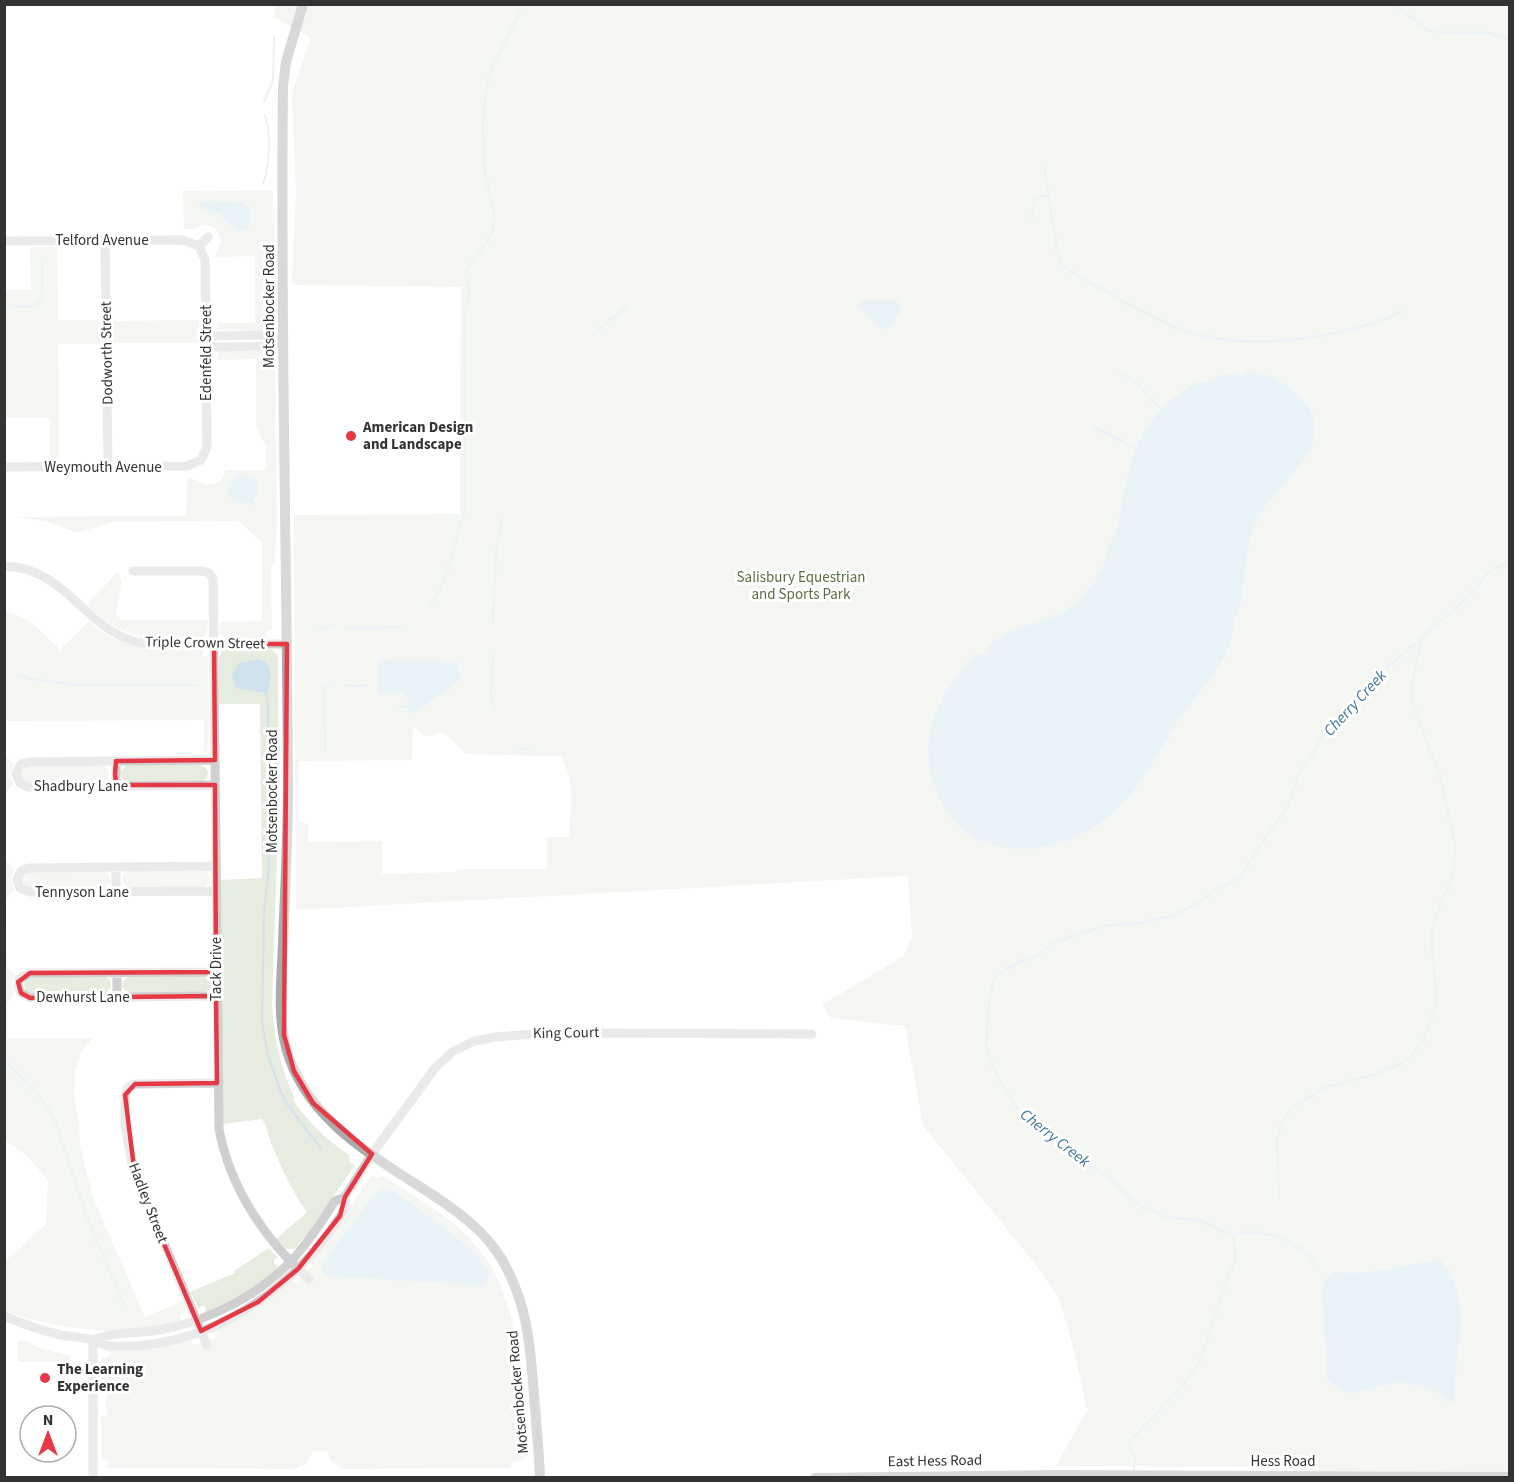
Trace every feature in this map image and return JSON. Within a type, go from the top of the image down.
[{"type":"main road","name":"Motsenbocker Road","points":[[303,4],[286,62],[283,81],[288,832],[282,997],[284,1035],[294,1071],[312,1103],[335,1126],[372,1154],[450,1206],[478,1229],[498,1253],[515,1284],[529,1330],[540,1478]]},
{"type":"main road","name":"Hess Road","points":[[1056,1475],[1509,1477]]},
{"type":"main road","name":"East Hess Road","points":[[814,1478],[1056,1475]]},
{"type":"street","points":[[199,246],[208,237]]},
{"type":"street","name":"Dodworth Street","points":[[105,240],[108,466]]},
{"type":"street","name":"Telford Avenue","points":[[4,241],[183,240],[199,246]]},
{"type":"street","name":"Edenfeld Street","points":[[199,246],[205,260],[207,447],[201,460]]},
{"type":"street","points":[[206,342],[214,347],[270,346],[284,341]]},
{"type":"street","points":[[201,460],[208,467]]},
{"type":"street","name":"Weymouth Avenue","points":[[4,467],[187,466],[201,460]]},
{"type":"street","name":"Triple Crown Street","points":[[4,566],[27,569],[49,578],[63,588],[105,628],[126,639],[147,644],[287,644]]},
{"type":"street","name":"Tack Drive","points":[[133,571],[202,571],[212,576],[219,1130],[232,1172],[260,1227],[290,1262],[309,1279]]},
{"type":"street","name":"Shadbury Lane","points":[[215,760],[28,762],[20,765],[16,774],[20,783],[28,787],[215,785]]},
{"type":"street","points":[[116,761],[116,785]]},
{"type":"street","name":"Tennyson Lane","points":[[215,866],[27,868],[19,873],[17,880],[20,888],[30,892],[216,891]]},
{"type":"street","points":[[116,867],[116,892]]},
{"type":"street","name":"Dewhurst Lane","points":[[216,972],[30,973],[22,976],[18,982],[21,993],[30,998],[216,996]]},
{"type":"street","points":[[117,973],[117,997]]},
{"type":"street","name":"King Court","points":[[345,1197],[372,1154],[435,1068],[452,1052],[475,1041],[495,1037],[550,1033],[812,1035]]},
{"type":"street","name":"Hadley Street","points":[[207,1345],[133,1170],[125,1124],[125,1093],[126,1085],[217,1083]]},
{"type":"street","points":[[4,1316],[44,1330],[93,1340],[106,1346],[138,1345],[172,1340],[201,1331],[232,1318],[258,1302],[298,1269],[340,1216],[345,1207],[345,1197],[335,1201],[290,1262],[262,1286],[241,1299],[197,1321],[158,1331],[106,1335],[93,1340]]},
{"type":"street","points":[[93,1340],[93,1478]]},
{"type":"highlighted area","points":[[214,644],[287,644],[284,1035],[294,1071],[313,1103],[372,1154],[345,1197],[340,1216],[298,1269],[258,1302],[201,1331],[135,1176],[125,1095],[135,1084],[217,1083],[216,996],[30,998],[21,993],[18,982],[30,973],[216,972],[215,785],[116,785],[115,774],[116,761],[215,760]]},
{"type":"green space","name":"Salisbury Equestrian and Sports Park","points":[[275,4],[1509,5],[1509,1472],[1301,1471],[1300,1467],[1056,1466],[1087,1410],[1060,1301],[1019,1244],[923,1126],[905,1026],[831,1018],[822,1005],[904,956],[912,935],[908,876],[296,910],[294,515],[460,514],[461,287],[292,285],[296,191],[292,93],[311,38],[274,17]],"holes":[[[413,726],[424,736],[445,733],[466,754],[560,756],[570,784],[569,837],[547,837],[547,869],[457,869],[457,872],[382,874],[382,841],[308,842],[309,826],[299,820],[299,761],[412,760]]]},
{"type":"green space","points":[[273,190],[274,241],[268,285],[269,325],[262,331],[217,330],[217,323],[255,323],[255,256],[215,257],[221,240],[216,229],[205,224],[192,229],[184,229],[183,191]]},
{"type":"green space","points":[[30,247],[57,247],[58,320],[100,320],[100,344],[58,344],[59,461],[50,461],[50,418],[5,418],[5,290],[31,290]]},
{"type":"green space","points":[[199,320],[199,343],[113,343],[113,321]]},
{"type":"green space","points":[[219,351],[266,351],[274,356],[275,361],[277,525],[274,566],[271,567],[272,629],[266,633],[268,638],[227,639],[219,634],[219,622],[262,621],[262,542],[238,521],[112,522],[77,533],[49,522],[16,517],[186,516],[187,478],[211,484],[220,481],[226,470],[266,470],[266,448],[256,425],[256,359],[217,360]]},
{"type":"green space","points":[[118,572],[122,581],[116,615],[122,620],[208,620],[207,634],[201,639],[140,636],[114,626],[101,617],[87,604]]},
{"type":"green space","points":[[4,612],[28,621],[60,650],[89,621],[114,639],[127,644],[154,649],[199,649],[204,650],[203,657],[208,656],[207,754],[204,753],[204,720],[5,721],[5,756],[14,764],[10,776],[14,784],[6,793],[6,861],[15,870],[11,876],[14,890],[6,899],[7,967],[15,975],[12,983],[14,994],[7,1004],[7,1038],[93,1038],[81,1054],[75,1069],[74,1098],[79,1120],[80,1145],[92,1195],[145,1317],[183,1301],[186,1313],[182,1311],[179,1317],[183,1319],[166,1326],[144,1330],[94,1330],[44,1323],[5,1310],[5,1261],[46,1224],[48,1180],[27,1156],[5,1140]]},
{"type":"green space","points":[[271,649],[278,656],[279,793],[272,1006],[274,1030],[282,1065],[295,1099],[292,1098],[311,1122],[349,1155],[350,1163],[355,1165],[309,1232],[294,1249],[286,1249],[276,1239],[307,1212],[284,1171],[264,1122],[262,1119],[223,1124],[220,880],[262,878],[260,704],[219,704],[219,657],[223,650]]},
{"type":"green space","points":[[127,765],[201,765],[208,772],[207,778],[201,782],[124,782],[120,772]]},
{"type":"green space","points":[[27,766],[105,766],[109,772],[108,779],[102,783],[28,783],[21,778],[21,772]]},
{"type":"green space","points":[[204,870],[208,873],[210,881],[204,887],[129,888],[122,883],[123,874],[128,871]]},
{"type":"green space","points":[[29,871],[102,871],[109,875],[111,881],[103,888],[31,889],[22,882],[23,877]]},
{"type":"green space","points":[[204,976],[211,983],[210,989],[204,993],[128,993],[122,987],[127,977]]},
{"type":"green space","points":[[31,977],[105,977],[110,980],[111,987],[106,993],[33,994],[25,991],[24,981]]},
{"type":"green space","points":[[372,1175],[376,1178],[383,1176],[432,1207],[459,1228],[481,1251],[496,1277],[507,1305],[519,1364],[523,1460],[511,1463],[511,1468],[343,1469],[330,1460],[327,1451],[313,1451],[306,1463],[293,1469],[107,1468],[110,1464],[107,1459],[102,1460],[101,1417],[107,1415],[107,1394],[105,1392],[101,1394],[100,1390],[101,1358],[105,1359],[110,1355],[109,1350],[192,1339],[191,1343],[196,1345],[215,1338],[217,1334],[213,1332],[215,1330],[256,1308],[294,1280],[295,1284],[314,1265],[309,1264]]},
{"type":"green space","points":[[269,1248],[278,1258],[274,1259],[274,1264],[278,1265],[256,1287],[213,1310],[205,1312],[206,1307],[201,1306],[199,1309],[190,1292],[235,1273],[234,1271]]},
{"type":"green space","points":[[18,1341],[26,1341],[36,1347],[70,1356],[70,1362],[18,1362]]},
{"type":"water","points":[[200,202],[242,202],[251,210],[249,227],[246,230],[236,231],[219,214],[202,210],[198,205]]},
{"type":"water","points":[[862,300],[897,300],[901,312],[888,328],[882,329],[860,308],[858,304]]},
{"type":"water","points":[[1247,371],[1269,376],[1295,392],[1311,414],[1315,429],[1312,445],[1304,459],[1260,514],[1255,524],[1246,558],[1241,604],[1227,651],[1222,660],[1180,718],[1142,779],[1115,811],[1090,829],[1063,841],[1036,848],[1008,848],[982,841],[960,826],[942,804],[931,773],[930,737],[935,714],[945,693],[967,664],[979,653],[988,654],[987,648],[996,640],[1065,611],[1075,604],[1093,584],[1103,568],[1115,536],[1132,459],[1145,431],[1163,408],[1195,382],[1208,381],[1233,372],[1244,375]]},
{"type":"water","points":[[242,475],[254,477],[258,483],[258,492],[253,500],[256,503],[254,505],[236,503],[229,495],[228,486],[232,479]]},
{"type":"water","points":[[256,658],[267,663],[270,671],[268,691],[264,693],[236,688],[232,676],[235,668],[240,663],[256,660]]},
{"type":"water","points":[[378,660],[454,661],[459,667],[460,680],[413,714],[406,708],[408,700],[404,692],[378,693]]},
{"type":"water","points":[[384,1188],[397,1194],[434,1220],[472,1251],[489,1273],[486,1283],[480,1285],[327,1276],[321,1267],[323,1263],[376,1192]]},
{"type":"water","points":[[1440,1259],[1458,1294],[1461,1311],[1455,1400],[1449,1403],[1442,1394],[1400,1382],[1352,1393],[1340,1390],[1327,1379],[1322,1290],[1326,1279],[1333,1272],[1372,1272]]},
{"type":"waterway","name":"Cherry Creek","points":[[1395,4],[1423,27],[1435,32],[1488,33],[1510,40]]},
{"type":"waterway","points":[[466,272],[491,235],[494,222],[484,159],[483,124],[486,89],[495,61],[521,11]]},
{"type":"waterway","points":[[264,102],[273,81],[274,37]]},
{"type":"waterway","points":[[263,183],[269,149],[265,115]]},
{"type":"waterway","points":[[1044,167],[1061,262],[1069,271],[1175,327],[1201,335],[1230,340],[1290,340],[1349,330],[1403,311]]},
{"type":"waterway","points":[[1032,219],[1034,201],[1040,196],[1047,196]]},
{"type":"waterway","points":[[4,304],[19,307],[36,305],[42,294],[42,262]]},
{"type":"waterway","points":[[429,607],[439,592],[465,510],[465,310],[470,290],[468,280]]},
{"type":"waterway","points":[[593,334],[625,306]]},
{"type":"waterway","points":[[1120,373],[1138,384],[1162,410]]},
{"type":"waterway","points":[[1093,426],[1137,450]]},
{"type":"waterway","points":[[493,622],[496,551],[502,520]]},
{"type":"waterway","name":"Cherry Creek","points":[[1134,1472],[1135,1457],[1129,1446],[1130,1441],[1180,1389],[1203,1353],[1235,1261],[1234,1240],[1232,1235],[1200,1220],[1165,1217],[1143,1207],[1109,1177],[1080,1160],[1018,1110],[999,1080],[986,1049],[989,1000],[994,979],[1009,967],[1039,954],[1052,943],[1108,925],[1136,924],[1170,916],[1195,905],[1217,889],[1240,877],[1287,808],[1300,771],[1332,723],[1372,681],[1467,598],[1488,573],[1510,560]]},
{"type":"waterway","points":[[318,629],[333,625]]},
{"type":"waterway","points":[[347,628],[401,627]]},
{"type":"waterway","points":[[1279,1197],[1277,1140],[1286,1115],[1296,1105],[1326,1087],[1376,1074],[1402,1063],[1412,1055],[1424,1039],[1437,1002],[1432,931],[1442,899],[1454,874],[1455,845],[1440,776],[1413,705],[1411,689],[1421,640]]},
{"type":"waterway","points":[[493,654],[491,694],[495,708]]},
{"type":"waterway","points":[[17,674],[31,679],[76,685],[197,685]]},
{"type":"waterway","points":[[325,750],[324,686],[332,686]]},
{"type":"waterway","points":[[346,686],[366,686]]},
{"type":"waterway","points":[[266,692],[269,869],[264,913],[262,1022],[268,1055],[280,1090],[287,1104],[321,1149]]},
{"type":"waterway","points":[[396,706],[408,706]]},
{"type":"waterway","points":[[516,749],[530,749]]},
{"type":"waterway","points":[[4,1060],[37,1094],[48,1108],[56,1124],[87,1217],[124,1305]]},
{"type":"waterway","points":[[1232,1235],[1256,1232],[1280,1237],[1301,1249],[1318,1266]]},
{"type":"place","name":"American Design and Landscape","points":[[351,436]]},
{"type":"place","name":"The Learning Experience","points":[[45,1378]]}]
